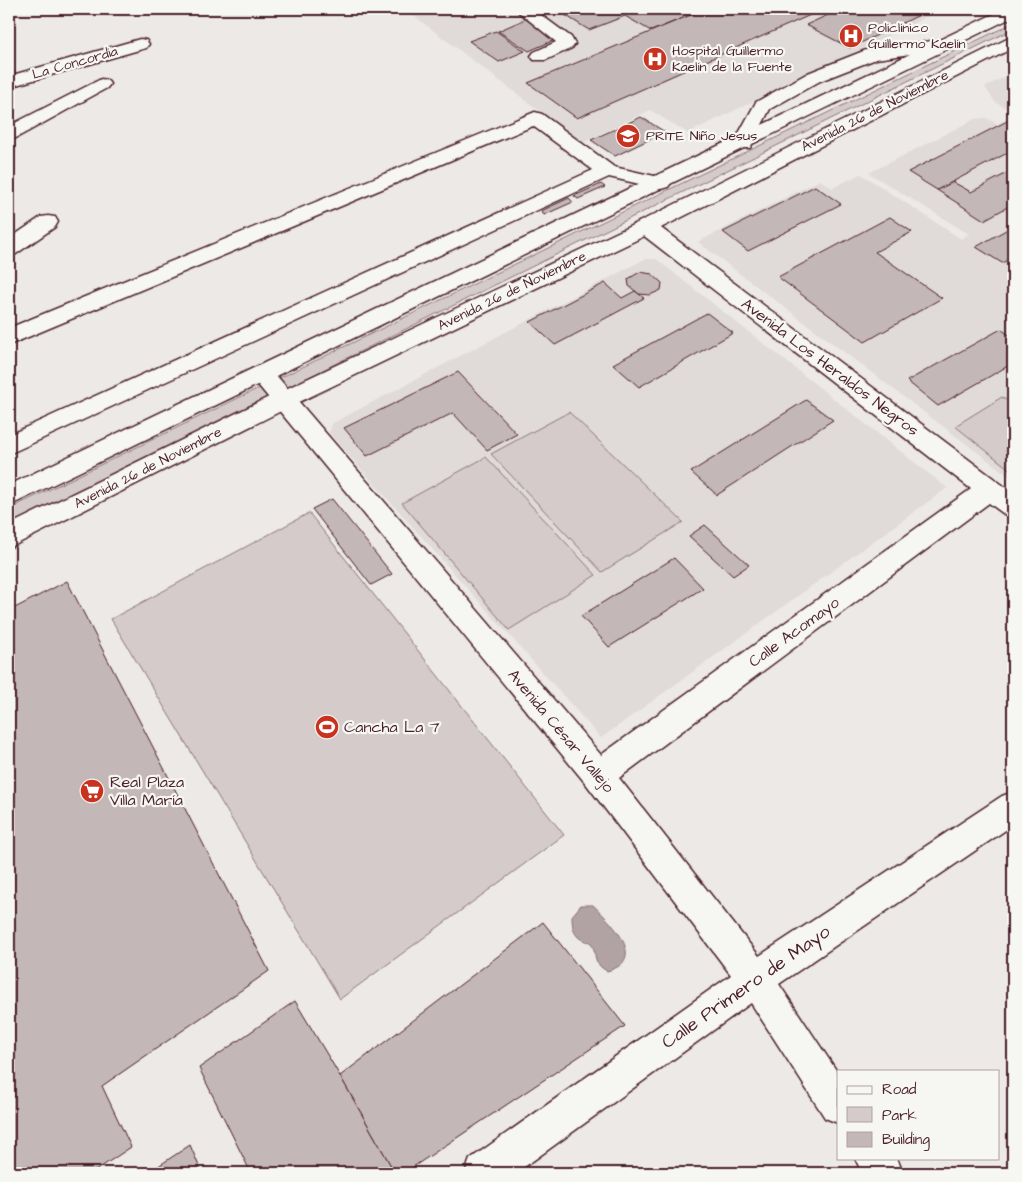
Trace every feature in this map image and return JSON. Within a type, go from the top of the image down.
[{"type":"street","points":[[523,9],[565,41],[566,44],[540,56]]},
{"type":"street","name":"Avenida 26 de Noviembre","points":[[9,496],[742,144],[1013,11]]},
{"type":"street","name":"Avenida 26 de Noviembre","points":[[9,537],[284,400],[646,227],[1013,41]]},
{"type":"street","name":"La Concordia","points":[[9,82],[140,44]]},
{"type":"street","points":[[742,144],[764,106],[814,76],[872,54],[946,44]]},
{"type":"street","points":[[9,134],[101,84]]},
{"type":"street","points":[[9,337],[535,118],[607,171],[661,183]]},
{"type":"street","points":[[9,445],[607,171]]},
{"type":"street","points":[[9,249],[48,222]]},
{"type":"street","name":"Avenida Los Heraldos Negros","points":[[646,227],[1013,507]]},
{"type":"street","name":"Avenida César Vallejo","points":[[262,374],[598,775],[755,979],[837,1103]]},
{"type":"street","name":"Calle Acomayo","points":[[598,775],[989,489]]},
{"type":"street","name":"Calle Primero de Mayo","points":[[484,1173],[755,979],[1013,807]]},
{"type":"street","points":[[875,1160],[884,1173]]},
{"type":"shaded area","name":"Hospital Guillermo Kaelín de la Fuente","points":[[405,9],[943,9],[688,133],[650,110],[582,143]]},
{"type":"shaded area","points":[[1013,73],[1013,112],[995,102],[985,87]]},
{"type":"shaded area","points":[[1013,116],[1013,479],[698,242],[820,180],[832,188],[861,174],[961,239],[969,234],[869,173],[975,119],[986,118],[997,124]]},
{"type":"shaded area","points":[[645,259],[656,259],[947,488],[601,738],[329,433],[333,423]]},
{"type":"shaded area","points":[[581,905],[593,905],[616,930],[626,950],[625,958],[619,966],[607,971],[602,968],[598,964],[590,942],[581,939],[575,934],[572,916]]},
{"type":"green space","points":[[1013,23],[1013,29],[9,525],[9,509]]},
{"type":"green space","points":[[1002,397],[1013,405],[1013,472],[955,426]]},
{"type":"green space","points":[[569,412],[683,522],[602,572],[491,454]]},
{"type":"green space","points":[[486,457],[596,575],[509,630],[402,503]]},
{"type":"green space","name":"Cancha La 7","points":[[309,513],[564,835],[340,999],[111,619]]},
{"type":"building","points":[[567,9],[705,9],[651,31],[625,16],[589,30],[560,12]]},
{"type":"building","points":[[705,9],[824,9],[577,118],[528,83]]},
{"type":"building","name":"Policlínico Guillermo Kaelín","points":[[841,9],[930,10],[850,48],[806,25]]},
{"type":"building","points":[[528,18],[559,38],[529,51],[498,31]]},
{"type":"building","points":[[496,31],[525,51],[499,62],[469,41]]},
{"type":"building","name":"PRITE Niño Jesus","points":[[641,117],[665,132],[615,156],[591,140]]},
{"type":"building","points":[[1013,118],[1013,150],[937,190],[908,172]]},
{"type":"building","points":[[1013,170],[1013,204],[984,220],[937,190],[953,182],[971,192]]},
{"type":"building","points":[[601,184],[605,187],[578,199],[574,196]]},
{"type":"building","points":[[815,186],[841,204],[748,251],[723,232]]},
{"type":"building","points":[[569,198],[573,202],[544,215],[541,211]]},
{"type":"building","points":[[890,217],[912,232],[875,252],[942,298],[865,342],[778,277]]},
{"type":"building","points":[[1013,226],[1013,257],[1002,263],[976,247]]},
{"type":"building","points":[[640,272],[652,274],[662,283],[661,290],[650,295],[639,294],[629,286],[628,279]]},
{"type":"building","points":[[605,283],[622,298],[635,291],[644,298],[555,345],[530,322]]},
{"type":"building","points":[[707,313],[733,333],[639,387],[613,364]]},
{"type":"building","points":[[1001,329],[1013,338],[1013,363],[938,406],[907,381]]},
{"type":"building","points":[[458,372],[517,434],[487,450],[453,413],[367,456],[344,428]]},
{"type":"building","points":[[806,400],[833,420],[717,495],[691,472]]},
{"type":"building","points":[[332,499],[392,574],[371,585],[312,509]]},
{"type":"building","points":[[705,525],[749,565],[733,576],[689,536]]},
{"type":"building","points":[[674,558],[703,588],[609,647],[581,616]]},
{"type":"building","name":"Real Plaza Villa María","points":[[67,581],[269,971],[102,1086],[131,1147],[92,1173],[9,1173],[9,611]]},
{"type":"building","points":[[543,922],[625,1026],[404,1173],[395,1173],[340,1076]]},
{"type":"building","points":[[295,1001],[395,1173],[251,1173],[199,1068]]},
{"type":"building","points":[[190,1145],[202,1173],[148,1173]]},
{"type":"place","name":"Policlínico Guillermo Kaelín","points":[[851,36]]},
{"type":"place","name":"Hospital Guillermo Kaelín de la Fuente","points":[[655,59]]},
{"type":"place","name":"PRITE Niño Jesus","points":[[628,136]]},
{"type":"place","name":"Cancha La 7","points":[[327,727]]},
{"type":"place","name":"Real Plaza Villa María","points":[[92,791]]}]
